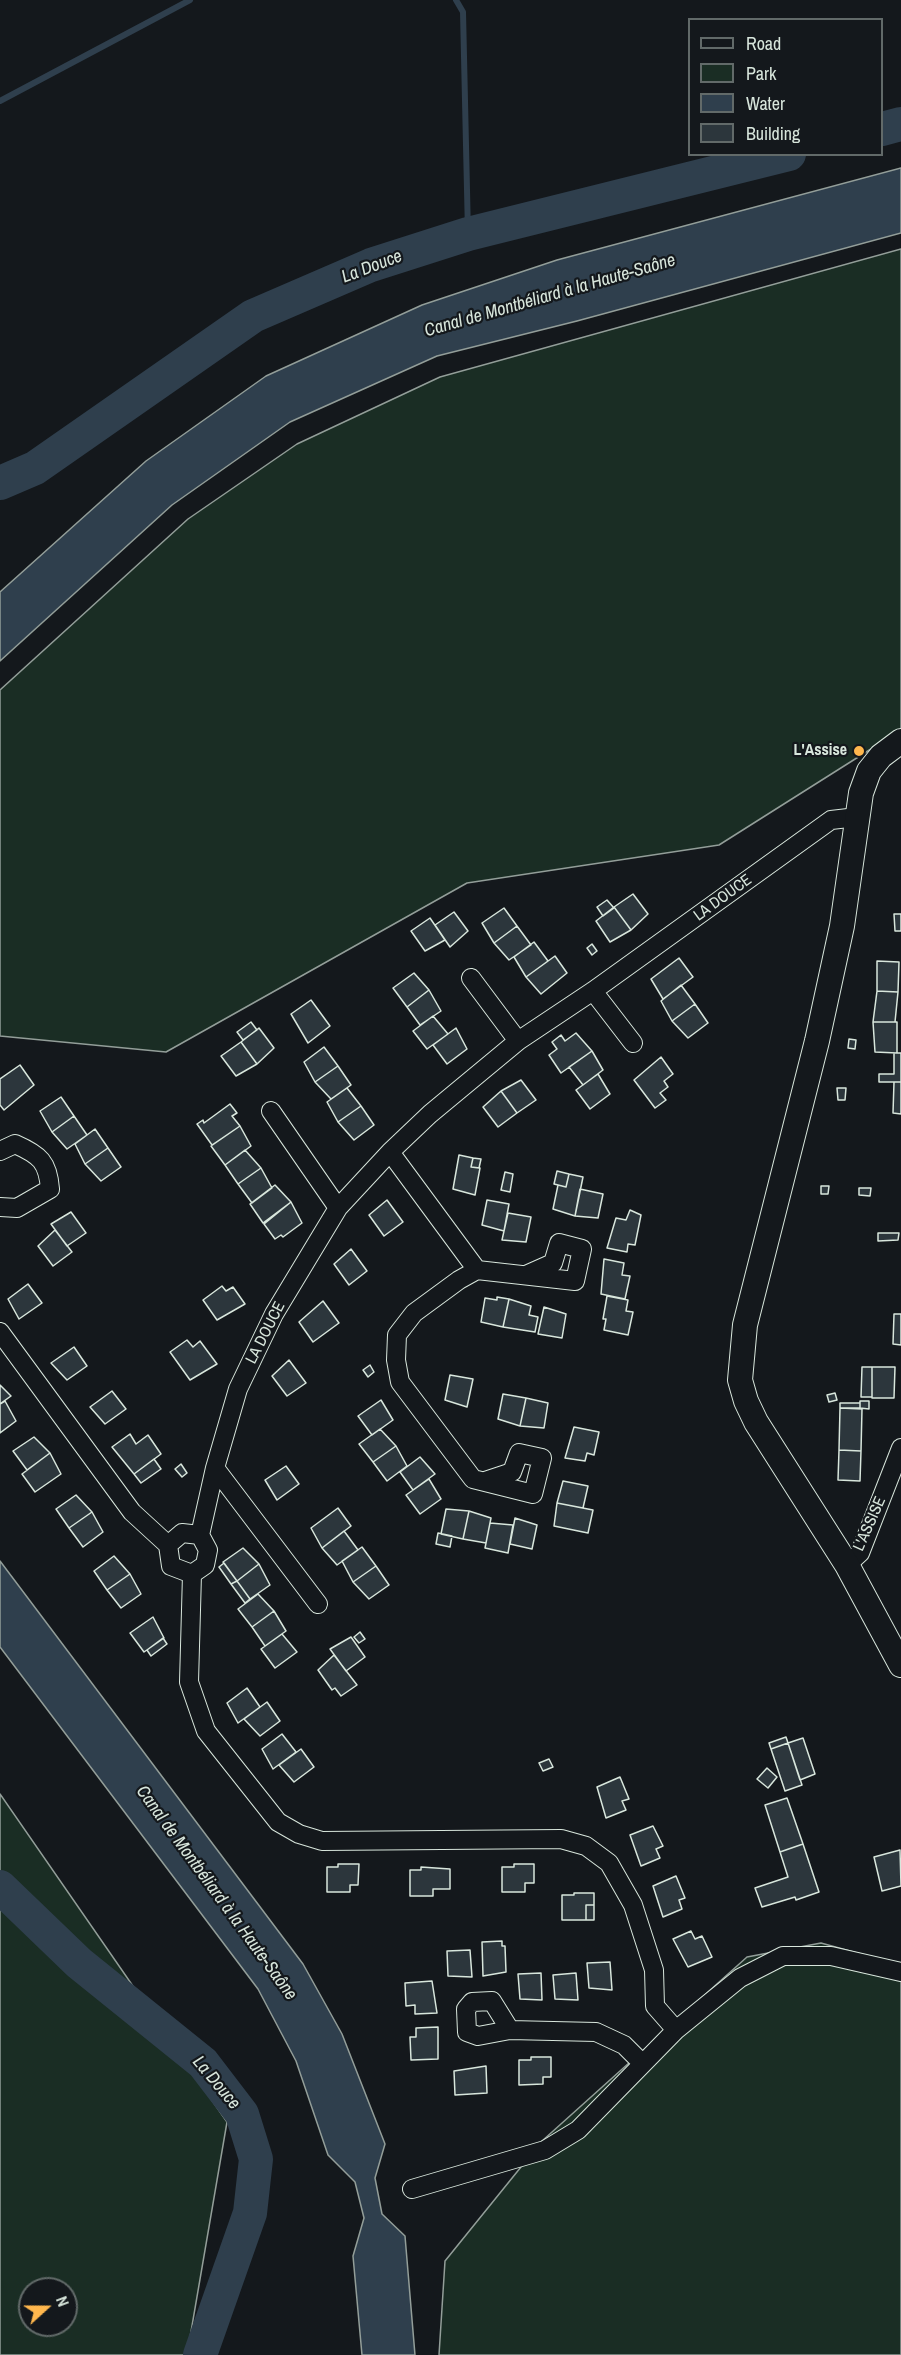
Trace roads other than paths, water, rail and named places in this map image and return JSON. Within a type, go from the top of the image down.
[{"type":"street","points":[[901,741],[881,756],[869,771],[861,793],[842,926],[818,1041],[745,1325],[740,1380],[746,1401],[766,1440],[847,1565],[901,1665]]},
{"type":"street","name":"LA DOUCE","points":[[200,1535],[215,1468],[238,1389],[274,1314],[338,1208],[390,1152],[430,1114],[518,1041],[593,991],[831,820],[857,817]]},
{"type":"street","points":[[471,978],[518,1041]]},
{"type":"street","points":[[593,991],[633,1043]]},
{"type":"street","points":[[271,1111],[338,1208]]},
{"type":"street","points":[[0,1151],[15,1144],[34,1152],[49,1170],[50,1189],[17,1208],[0,1208]]},
{"type":"street","points":[[390,1152],[477,1270]]},
{"type":"street","points":[[485,1481],[472,1479],[400,1382],[396,1360],[397,1335],[414,1313],[459,1280],[477,1270],[526,1275]]},
{"type":"street","points":[[0,1332],[132,1512],[168,1545],[171,1566],[192,1574]]},
{"type":"street","name":"L'ASSISE","points":[[847,1565],[860,1552],[901,1448]]},
{"type":"street","points":[[215,1468],[318,1604]]},
{"type":"street","points":[[168,1545],[182,1533],[200,1535],[208,1550],[205,1565],[192,1574]]},
{"type":"street","points":[[192,1574],[189,1682],[195,1702],[206,1731],[278,1822],[299,1834],[322,1841],[561,1839],[586,1846],[609,1863],[633,1905],[654,1970],[655,2006],[676,2030]]},
{"type":"street","points":[[412,2189],[545,2150],[578,2130],[676,2030],[740,1978],[783,1956],[831,1956],[901,1972]]},
{"type":"street","points":[[510,2030],[596,2032],[624,2045],[642,2063]]},
{"type":"water","name":"Canal de Montbéliard à la Haute-Saône","points":[[901,168],[901,233],[577,321],[437,356],[290,422],[172,505],[0,661],[0,592],[146,461],[266,376],[422,305],[557,260]]},
{"type":"water","name":"Canal de Montbéliard à la Haute-Saône","points":[[0,1561],[303,1964],[342,2034],[385,2144],[375,2178],[382,2214],[405,2236],[415,2355],[362,2355],[353,2256],[364,2218],[355,2182],[328,2155],[296,2061],[258,1989],[0,1647]]},
{"type":"waterway","points":[[0,101],[190,0]]},
{"type":"waterway","points":[[456,0],[463,12],[468,234]]},
{"type":"waterway","name":"La Douce","points":[[883,129],[901,124]]},
{"type":"waterway","name":"La Douce","points":[[0,483],[35,468],[253,316],[371,265],[468,234],[781,156]]},
{"type":"waterway","name":"La Douce","points":[[0,1887],[79,1963],[203,2063],[242,2114],[256,2159],[250,2213],[200,2355]]},
{"type":"place","name":"L'Assise","points":[[859,751]]}]
